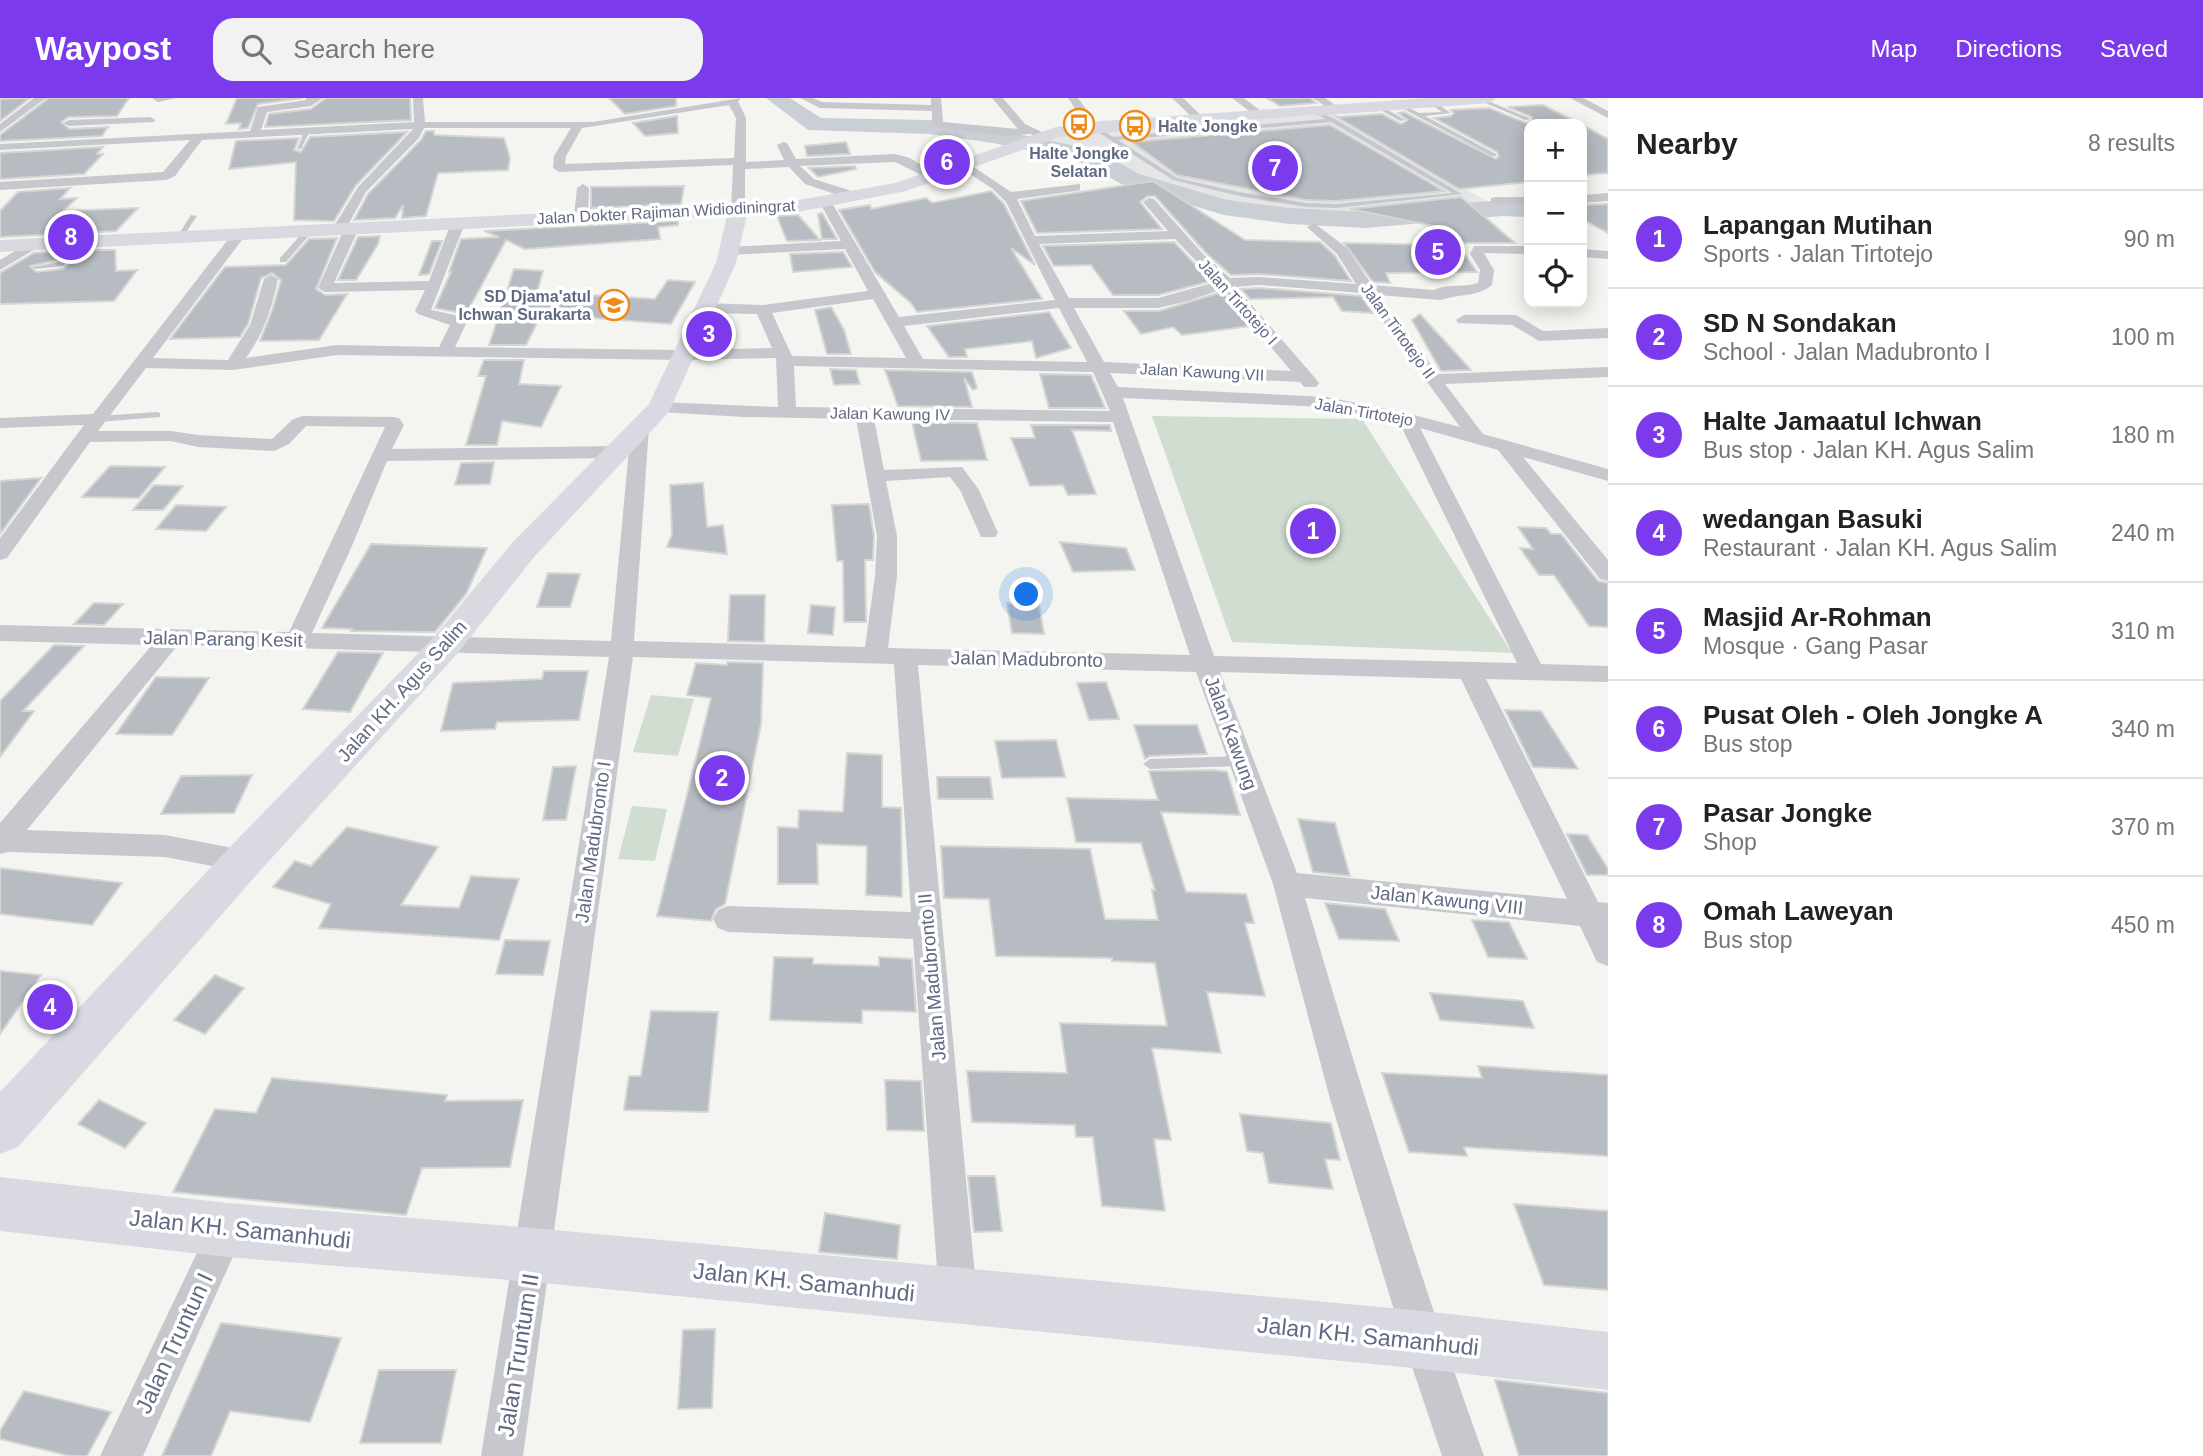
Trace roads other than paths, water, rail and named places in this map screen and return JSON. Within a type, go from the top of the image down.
[{"type":"main road","name":"Jalan Dokter Rajiman Widiodiningrat","points":[[0,246],[308,233],[581,216],[738,211],[826,203],[933,176],[999,152],[1036,135],[1093,127],[1261,115],[1317,104],[1334,115],[1377,106],[1400,112],[1431,102],[1489,98]]},
{"type":"main road","name":"Jalan KH. Agus Salim","points":[[0,1129],[244,860],[445,646],[523,550],[639,429],[683,355],[705,308],[729,251],[738,211]]},
{"type":"main road","name":"Jalan KH. Samanhudi","points":[[0,1203],[227,1230],[533,1255],[1423,1340],[1608,1361]]},
{"type":"street","points":[[142,140],[158,99],[172,98]]},
{"type":"street","points":[[255,133],[262,109],[311,103],[311,99],[318,98]]},
{"type":"street","points":[[418,98],[420,125],[409,142],[359,190],[348,207],[344,231],[325,288],[435,285]]},
{"type":"street","points":[[805,98],[820,105],[935,103],[937,124],[942,126],[1036,135]]},
{"type":"street","points":[[998,98],[1021,126],[1036,135]]},
{"type":"street","points":[[1073,98],[1093,127]]},
{"type":"street","points":[[1178,98],[1200,119]]},
{"type":"street","points":[[1237,98],[1261,115]]},
{"type":"street","points":[[1574,98],[1608,115]]},
{"type":"street","points":[[0,147],[420,125],[578,126],[735,99],[741,118],[738,211]]},
{"type":"street","points":[[5,105],[37,101]]},
{"type":"street","points":[[0,129],[37,101]]},
{"type":"street","points":[[620,109],[629,119]]},
{"type":"street","points":[[69,124],[150,120]]},
{"type":"street","points":[[578,126],[560,156],[559,167],[791,164],[901,159],[933,176]]},
{"type":"street","points":[[0,186],[166,176],[199,136]]},
{"type":"street","points":[[783,145],[791,164],[806,182],[856,197]]},
{"type":"street","name":"Jalan Kawung","points":[[965,165],[1008,196],[1112,392],[1205,664],[1287,884],[1347,1099],[1423,1340]]},
{"type":"street","points":[[0,200],[18,186]]},
{"type":"street","points":[[1008,196],[1076,187]]},
{"type":"street","points":[[581,216],[583,188]]},
{"type":"street","points":[[1587,199],[1608,198]]},
{"type":"street","points":[[1496,201],[1524,201]]},
{"type":"street","name":"Jalan Tirtotejo I","points":[[1149,202],[1226,283],[1249,314],[1327,402]]},
{"type":"street","points":[[826,203],[917,363]]},
{"type":"street","points":[[444,352],[458,324],[451,318],[424,314],[458,223]]},
{"type":"street","name":"Jalan Tirtotejo II","points":[[1314,227],[1342,251],[1368,291],[1478,440]]},
{"type":"street","points":[[1030,240],[1178,234]]},
{"type":"street","points":[[0,553],[238,236]]},
{"type":"street","points":[[0,266],[32,245]]},
{"type":"street","points":[[729,251],[851,245]]},
{"type":"street","points":[[1441,295],[1441,291],[1472,290],[1485,285],[1487,270],[1477,254],[1479,249],[1524,250]]},
{"type":"street","points":[[1587,254],[1608,255]]},
{"type":"street","points":[[233,365],[255,335],[263,315],[271,279]]},
{"type":"street","points":[[894,322],[1066,303],[1157,303],[1183,298],[1226,283],[1272,282],[1441,295],[1482,339]]},
{"type":"street","points":[[705,308],[763,310],[878,294]]},
{"type":"street","points":[[763,310],[784,357],[787,413]]},
{"type":"street","points":[[1464,320],[1516,320],[1539,336],[1605,337]]},
{"type":"street","name":"Jalan Kawung VII","points":[[143,363],[233,365],[337,350],[784,357],[1100,367],[1305,377]]},
{"type":"street","points":[[1433,379],[1608,372]]},
{"type":"street","name":"Jalan Tirtotejo","points":[[1112,392],[1327,402],[1406,418],[1608,475]]},
{"type":"street","name":"Jalan Kawung IV","points":[[639,429],[787,413],[1121,417]]},
{"type":"street","name":"Jalan Madubronto II","points":[[864,414],[887,536],[890,656],[928,926],[958,1297]]},
{"type":"street","points":[[1406,418],[1533,672]]},
{"type":"street","points":[[0,423],[98,419]]},
{"type":"street","points":[[85,438],[171,436],[198,441],[274,445],[285,441],[302,421],[394,422],[342,546],[297,640]]},
{"type":"street","points":[[380,455],[639,429]]},
{"type":"street","name":"Jalan Madubronto I","points":[[533,1255],[622,650],[639,429]]},
{"type":"street","points":[[1506,448],[1608,574]]},
{"type":"street","points":[[877,476],[955,471],[959,473],[988,533]]},
{"type":"street","name":"Jalan Parang Kesit","points":[[0,633],[445,646]]},
{"type":"street","points":[[1,841],[170,638]]},
{"type":"street","name":"Jalan Madubronto","points":[[445,646],[1608,674]]},
{"type":"street","points":[[1469,670],[1598,915],[1608,952]]},
{"type":"street","points":[[1,841],[164,846],[244,860]]},
{"type":"street","name":"Jalan Kawung VIII","points":[[1287,884],[1598,915]]},
{"type":"street","points":[[728,919],[928,926]]},
{"type":"street","name":"Jalan Truntun I","points":[[121,1456],[227,1230]]},
{"type":"street","name":"Jalan Truntum II","points":[[502,1456],[533,1255]]},
{"type":"street","points":[[1423,1340],[1463,1456]]},
{"type":"lane","points":[[1479,99],[1527,119]]},
{"type":"lane","points":[[1400,112],[1418,115],[1448,113],[1431,102]]},
{"type":"lane","points":[[1093,127],[1111,139],[1175,179],[1239,194],[1306,205],[1336,206],[1459,194],[1334,115],[1111,139]]},
{"type":"lane","points":[[1418,115],[1494,155]]},
{"type":"lane","points":[[299,148],[307,131]]},
{"type":"lane","points":[[177,238],[192,216]]},
{"type":"lane","points":[[283,260],[308,233]]},
{"type":"lane","points":[[36,267],[60,264],[82,243]]},
{"type":"lane","points":[[98,419],[157,415]]},
{"type":"lane","points":[[1150,764],[1241,761]]},
{"type":"waterway","points":[[776,98],[816,125],[930,127],[993,136],[1076,153],[1099,161],[1130,179],[1224,207],[1290,216],[1366,220],[1502,208],[1524,209]]},
{"type":"place","name":"Halte Jongke Selatan","points":[[1079,124]]},
{"type":"place","name":"Halte Jongke","points":[[1135,126]]},
{"type":"place","name":"Pusat Oleh - Oleh Jongke A","points":[[947,162]]},
{"type":"place","name":"Pasar Jongke","points":[[1275,168]]},
{"type":"place","name":"Omah Laweyan","points":[[71,237]]},
{"type":"place","name":"Masjid Ar-Rohman","points":[[1438,252]]},
{"type":"place","name":"SD Djama'atul Ichwan Surakarta","points":[[614,305]]},
{"type":"place","name":"Halte Jamaatul Ichwan","points":[[709,334]]},
{"type":"place","name":"Lapangan Mutihan","points":[[1313,531]]},
{"type":"place","name":"SD N Sondakan","points":[[722,778]]},
{"type":"place","name":"wedangan Basuki","points":[[50,1007]]}]
